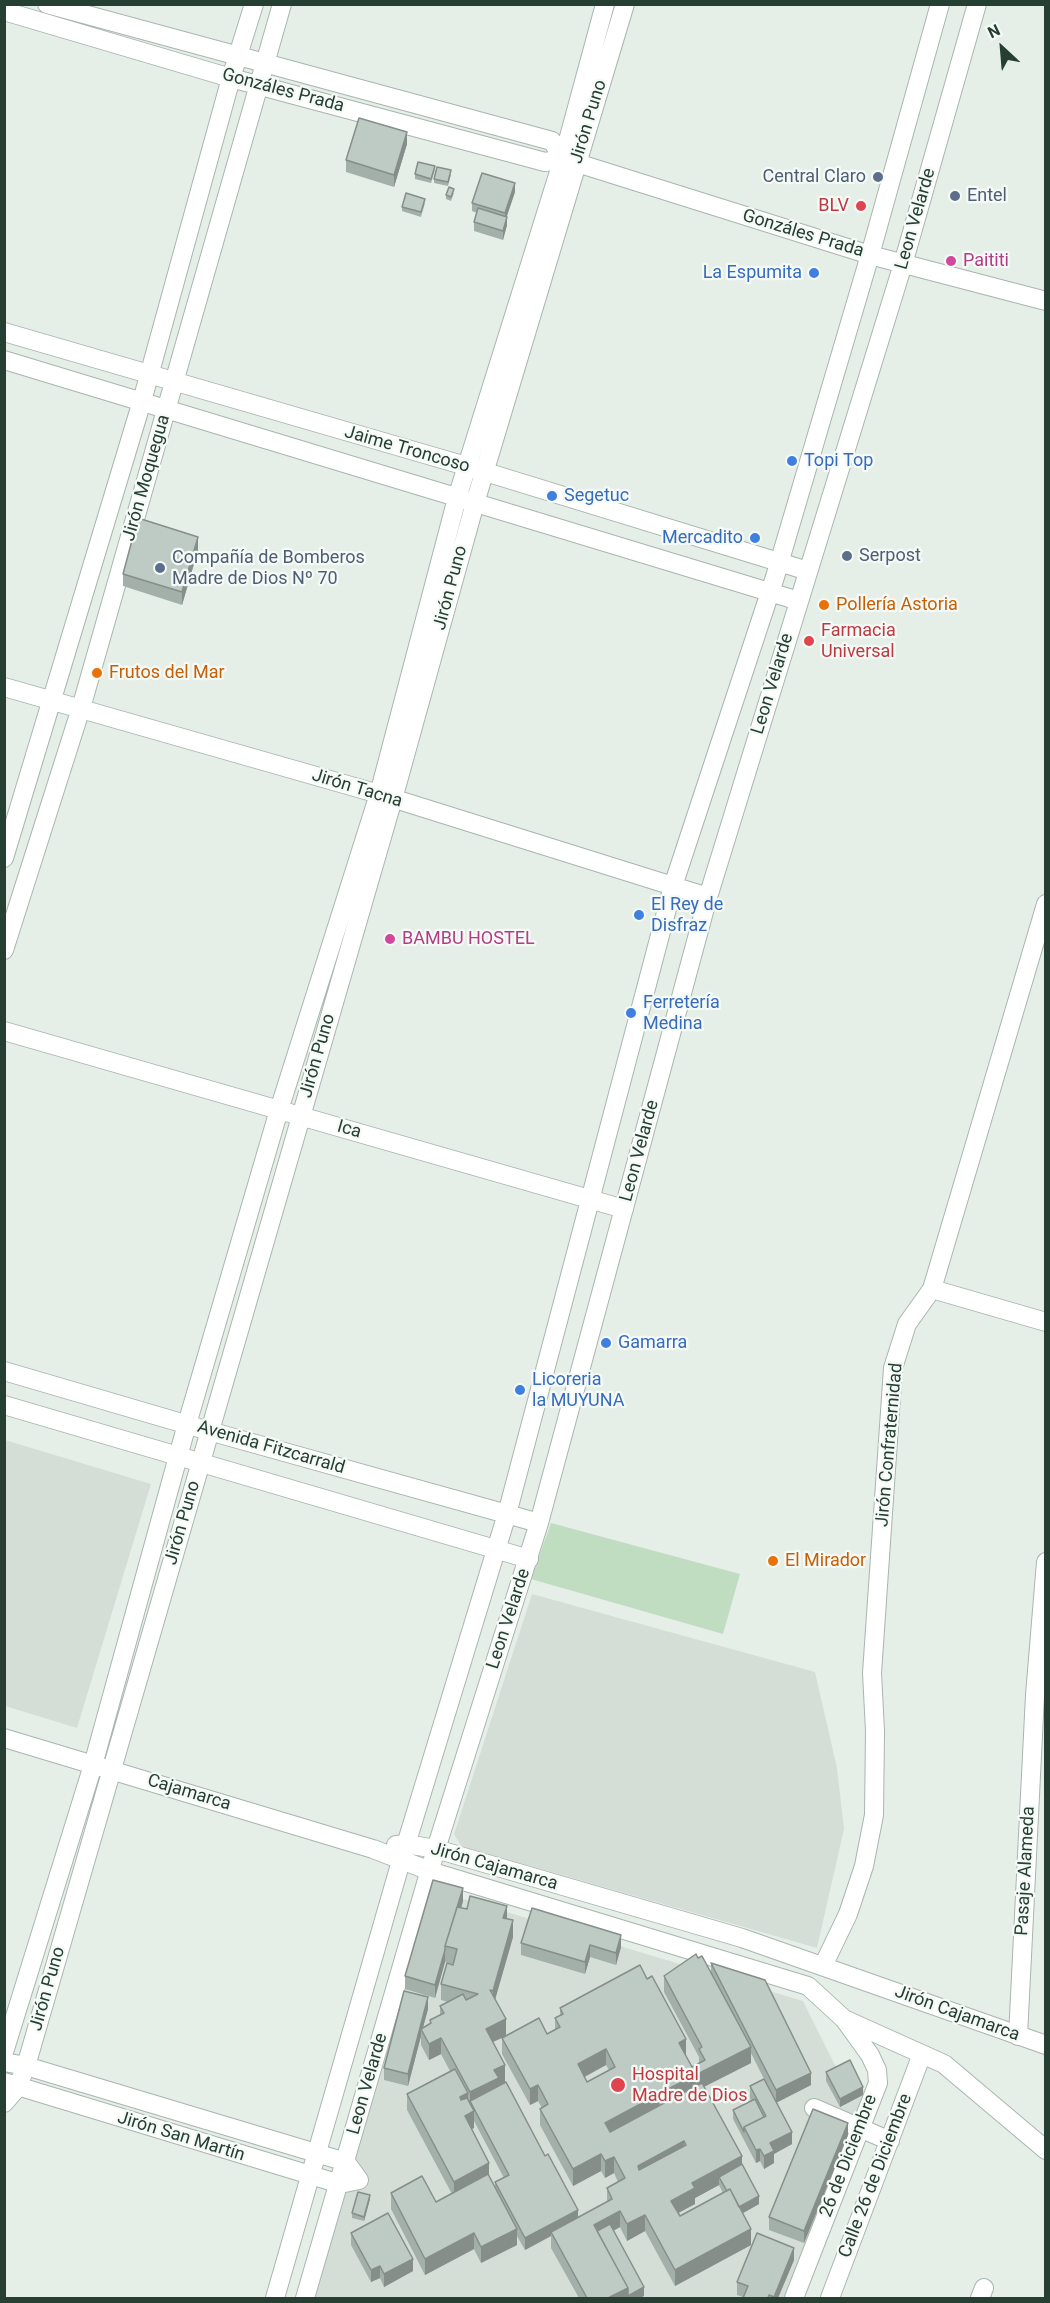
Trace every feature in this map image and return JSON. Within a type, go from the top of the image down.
[{"type":"street","name":"Gonzáles Prada","points":[[47,4],[264,65],[552,141],[570,161]]},
{"type":"street","name":"Jirón Moquegua","points":[[4,858],[142,401],[231,78],[254,4]]},
{"type":"street","name":"Jirón Moquegua","points":[[4,950],[81,708],[282,4]]},
{"type":"street","name":"Jirón Puno","points":[[4,2052],[93,1765],[187,1424],[279,1110],[386,797],[475,503],[570,161],[605,4]]},
{"type":"street","name":"Jirón Puno","points":[[4,2103],[11,2085],[26,2066],[301,1116],[386,797],[466,466],[625,4]]},
{"type":"street","name":"Leon Velarde","points":[[275,2298],[403,1852],[507,1514],[673,886],[770,593],[870,255],[940,4]]},
{"type":"street","name":"Leon Velarde","points":[[304,2298],[340,2184],[436,1849],[529,1559],[708,897],[903,264],[977,4]]},
{"type":"street","name":"Gonzáles Prada","points":[[4,10],[231,78],[545,162],[570,161],[870,255],[1046,301]]},
{"type":"street","name":"Jaime Troncoso","points":[[4,332],[149,376],[466,466],[808,572]]},
{"type":"street","name":"Jaime Troncoso","points":[[4,360],[799,601]]},
{"type":"street","points":[[104,528],[131,536]]},
{"type":"street","name":"Jirón Tacna","points":[[4,687],[386,797],[708,897]]},
{"type":"street","name":"Jirón Confraternidad","points":[[823,1966],[848,1914],[864,1866],[874,1815],[875,1731],[872,1673],[893,1368],[907,1324],[932,1289],[1046,904]]},
{"type":"street","name":"Ica","points":[[4,1031],[624,1209]]},
{"type":"street","points":[[932,1289],[1046,1322]]},
{"type":"street","name":"Avenida Fitzcarrald","points":[[4,1371],[539,1523]]},
{"type":"street","name":"Avenida Fitzcarrald","points":[[4,1405],[529,1559]]},
{"type":"street","name":"Pasaje Alameda","points":[[1018,2036],[1046,1562]]},
{"type":"street","name":"Cajamarca","points":[[4,1738],[373,1849]]},
{"type":"street","name":"Jirón Cajamarca","points":[[373,1849],[403,1852],[436,1849],[742,1938],[1046,2045]]},
{"type":"street","name":"Jirón Cajamarca","points":[[403,1852],[430,1871],[808,1986]]},
{"type":"street","points":[[657,1941],[680,1921]]},
{"type":"street","name":"26 de Diciembre","points":[[794,2298],[878,2083],[877,2070],[870,2055],[844,2019],[808,1986]]},
{"type":"street","name":"26 de Diciembre","points":[[844,2019],[944,2064],[1046,2150]]},
{"type":"street","name":"Calle 26 de Diciembre","points":[[830,2298],[922,2054]]},
{"type":"street","points":[[4,2062],[26,2066],[346,2162]]},
{"type":"street","name":"Jirón San Martín","points":[[11,2085],[340,2184],[359,2180],[346,2162]]},
{"type":"street","points":[[814,2108],[890,2141]]},
{"type":"shaded area","points":[[5,1440],[151,1484],[77,1728],[5,1706]]},
{"type":"shaded area","points":[[532,1594],[815,1672],[837,1768],[844,1829],[817,1948],[461,1846],[454,1834]]},
{"type":"shaded area","name":"Hospital Madre de Dios","points":[[430,1889],[803,2001],[838,2071],[851,2065],[867,2097],[785,2298],[314,2298]]},
{"type":"green space","points":[[551,1523],[740,1574],[723,1634],[531,1579]]},
{"type":"building","points":[[359,118],[407,132],[394,175],[346,160]]},
{"type":"building","points":[[418,162],[435,166],[431,179],[415,174]]},
{"type":"building","points":[[437,167],[451,170],[448,182],[434,179]]},
{"type":"building","points":[[482,173],[515,183],[505,213],[472,203]]},
{"type":"building","points":[[449,187],[454,189],[451,197],[446,195]]},
{"type":"building","points":[[406,193],[425,199],[421,212],[402,207]]},
{"type":"building","points":[[478,208],[507,217],[503,231],[474,222]]},
{"type":"building","name":"Compañía de Bomberos Madre de Dios Nº 70","points":[[138,518],[198,537],[182,592],[123,574]]},
{"type":"building","points":[[433,1880],[463,1888],[435,1985],[405,1976]]},
{"type":"building","points":[[470,1896],[507,1906],[503,1918],[513,1920],[493,1991],[490,1990],[506,2019],[486,2029],[505,2065],[494,2070],[499,2078],[470,2092],[441,2038],[429,2044],[421,2029],[431,2023],[430,2020],[444,2013],[440,2006],[463,1994],[466,2000],[478,1994],[441,1984],[447,1963],[453,1965],[457,1949],[445,1946],[457,1907],[467,1909]]},
{"type":"building","points":[[532,1908],[621,1935],[616,1953],[590,1945],[585,1962],[521,1943]]},
{"type":"building","points":[[696,1954],[698,1958],[702,1956],[751,2047],[670,2088],[675,2097],[702,2083],[742,2156],[692,2183],[695,2188],[671,2201],[680,2216],[730,2189],[751,2229],[675,2270],[645,2215],[627,2224],[620,2211],[594,2225],[628,2288],[608,2298],[587,2298],[551,2232],[612,2199],[607,2188],[625,2178],[614,2157],[605,2161],[601,2154],[573,2169],[540,2109],[548,2104],[538,2085],[530,2089],[502,2038],[539,2018],[547,2034],[560,2027],[555,2018],[563,2014],[560,2008],[640,1965],[647,1979],[652,1976],[686,2039],[679,2043],[692,2067],[705,2060],[699,2049],[702,2047],[664,1976]],"holes":[[[606,2049],[615,2067],[587,2082],[578,2064]],[[659,2094],[664,2103],[610,2132],[605,2123]],[[684,2141],[686,2145],[639,2170],[638,2166]]]},
{"type":"building","points":[[711,1963],[765,1980],[811,2073],[776,2090]]},
{"type":"building","points":[[404,1991],[428,1997],[408,2074],[384,2068]]},
{"type":"building","points":[[850,2060],[863,2087],[840,2099],[826,2072]]},
{"type":"building","points":[[455,2069],[468,2093],[460,2097],[461,2100],[467,2098],[474,2111],[465,2116],[489,2163],[454,2182],[407,2094]]},
{"type":"building","points":[[764,2079],[792,2132],[770,2143],[774,2151],[764,2156],[760,2149],[756,2150],[744,2127],[766,2116],[750,2086]]},
{"type":"building","points":[[506,2082],[545,2156],[548,2154],[578,2210],[525,2238],[495,2182],[509,2175],[470,2101]]},
{"type":"building","points":[[755,2099],[764,2117],[744,2127],[744,2132],[733,2110]]},
{"type":"building","points":[[813,2109],[848,2123],[804,2231],[769,2217]]},
{"type":"building","points":[[742,2164],[759,2196],[739,2207],[730,2189],[727,2191],[719,2177]]},
{"type":"building","points":[[488,2174],[517,2229],[481,2247],[474,2233],[425,2259],[391,2193],[422,2176],[436,2202]]},
{"type":"building","points":[[358,2192],[370,2195],[364,2217],[352,2213]]},
{"type":"building","points":[[388,2213],[413,2259],[384,2274],[380,2266],[371,2270],[351,2233]]},
{"type":"building","points":[[610,2224],[644,2287],[628,2296],[628,2288],[597,2231]]},
{"type":"building","points":[[757,2233],[794,2248],[774,2297],[769,2295],[768,2298],[743,2298],[748,2286],[737,2282]]},
{"type":"place","name":"Central Claro","points":[[878,177]]},
{"type":"place","name":"Entel","points":[[955,196]]},
{"type":"place","name":"BLV","points":[[861,206]]},
{"type":"place","name":"Paititi","points":[[951,261]]},
{"type":"place","name":"La Espumita","points":[[814,273]]},
{"type":"place","name":"Topi Top","points":[[792,461]]},
{"type":"place","name":"Segetuc","points":[[552,496]]},
{"type":"place","name":"Mercadito","points":[[755,538]]},
{"type":"place","name":"Serpost","points":[[847,556]]},
{"type":"place","name":"Compañía de Bomberos Madre de Dios Nº 70","points":[[160,568]]},
{"type":"place","name":"Pollería Astoria","points":[[824,605]]},
{"type":"place","name":"Farmacia Universal","points":[[809,641]]},
{"type":"place","name":"Frutos del Mar","points":[[97,673]]},
{"type":"place","name":"El Rey de Disfraz","points":[[639,915]]},
{"type":"place","name":"BAMBU HOSTEL","points":[[390,939]]},
{"type":"place","name":"Ferretería Medina","points":[[631,1013]]},
{"type":"place","name":"Gamarra","points":[[606,1343]]},
{"type":"place","name":"Licoreria la MUYUNA","points":[[520,1390]]},
{"type":"place","name":"El Mirador","points":[[773,1561]]},
{"type":"place","name":"Hospital Madre de Dios","points":[[618,2085]]}]
